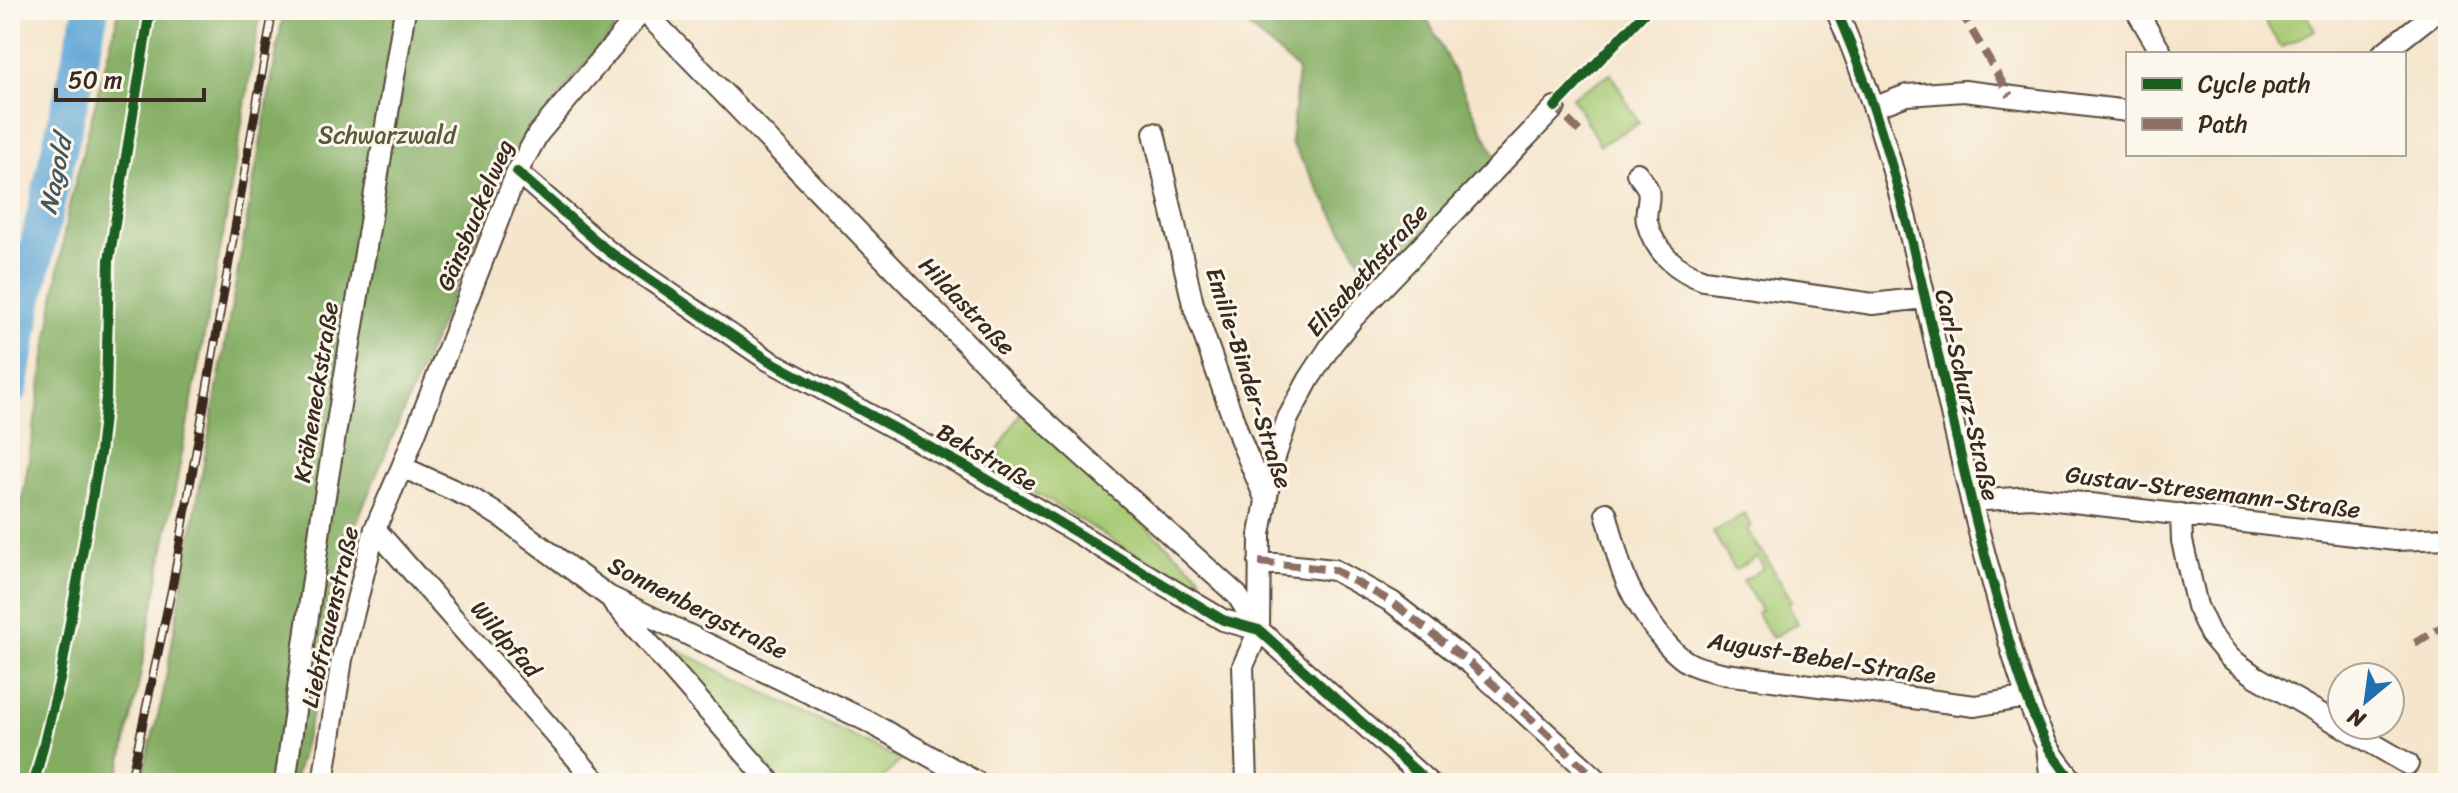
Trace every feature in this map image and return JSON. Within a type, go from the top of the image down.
[{"type":"street","name":"Kräheneckstraße","points":[[285,783],[292,715],[332,454],[405,10]]},
{"type":"street","name":"Gänsbuckelweg","points":[[402,467],[517,172],[538,134],[643,10]]},
{"type":"street","name":"Hildastraße","points":[[643,10],[1021,400],[1237,595],[1259,630]]},
{"type":"street","name":"Carl-Schurz-Straße","points":[[1836,10],[1875,107],[1971,501],[2027,697],[2047,746],[2074,783]]},
{"type":"street","points":[[2136,10],[2161,52]]},
{"type":"street","points":[[2385,52],[2438,10]]},
{"type":"street","points":[[1875,107],[1907,95],[1964,91],[2126,111]]},
{"type":"street","name":"Elisabethstraße","points":[[1265,498],[1288,418],[1332,344],[1378,291],[1555,107]]},
{"type":"street","name":"Emilie-Binder-Straße","points":[[1154,133],[1193,304],[1241,441],[1265,498],[1259,562],[1259,630],[1243,666],[1247,783]]},
{"type":"street","name":"Bekstraße","points":[[517,172],[608,251],[768,360],[970,469],[1223,620],[1259,630],[1429,783]]},
{"type":"street","points":[[1637,173],[1648,190],[1646,221],[1662,253],[1689,275],[1704,280],[1873,304],[1924,298]]},
{"type":"street","name":"Liebfrauenstraße","points":[[323,783],[342,659],[375,529],[402,467]]},
{"type":"street","name":"Sonnenbergstraße","points":[[402,467],[481,505],[535,540],[608,596],[867,721],[978,783]]},
{"type":"street","name":"Gustav-Stresemann-Straße","points":[[1971,501],[2031,497],[2396,540],[2448,538]]},
{"type":"street","name":"August-Bebel-Straße","points":[[1606,513],[1623,575],[1639,603],[1672,651],[1697,667],[1725,674],[1975,706],[2027,697]]},
{"type":"street","points":[[2181,514],[2182,541],[2197,606],[2210,634],[2230,658],[2255,676],[2408,764]]},
{"type":"street","name":"Wildpfad","points":[[375,529],[598,783]]},
{"type":"street","points":[[1259,562],[1334,570],[1392,602],[1483,675],[1601,783]]},
{"type":"street","points":[[608,596],[771,783]]},
{"type":"street","name":"Carl-Schurz-Straße","points":[[2047,746],[2051,783]]},
{"type":"green space","points":[[119,10],[261,10],[224,230],[117,783],[10,783],[10,579],[68,210]]},
{"type":"green space","name":"Schwarzwald","points":[[284,10],[630,10],[511,157],[351,535],[321,679],[294,783],[140,783],[162,700]]},
{"type":"green space","points":[[1229,10],[1423,10],[1500,165],[1378,291],[1291,142],[1298,70]]},
{"type":"green space","points":[[2258,10],[2304,10],[2315,30],[2281,48]]},
{"type":"green space","points":[[1611,74],[1639,123],[1600,145],[1572,97]]},
{"type":"green space","points":[[1020,413],[1199,574],[1206,598],[990,464]]},
{"type":"green space","points":[[1744,514],[1751,526],[1747,529],[1792,601],[1788,604],[1798,623],[1772,638],[1757,613],[1761,610],[1743,581],[1764,568],[1757,557],[1735,570],[1713,532]]},
{"type":"green space","points":[[653,638],[901,760],[878,783],[781,783]]},
{"type":"waterway","name":"Nagold","points":[[10,388],[26,296],[91,10]]},
{"type":"railway","points":[[130,783],[173,583],[273,10]]},
{"type":"marked path","points":[[1960,10],[2010,96]]},
{"type":"marked path","points":[[1559,103],[1555,107],[1581,133]]},
{"type":"marked path","points":[[1259,562],[1334,570],[1392,602],[1472,665],[1601,783]]},
{"type":"marked path","points":[[2415,643],[2448,623]]},
{"type":"cycle path","points":[[34,783],[60,679],[100,453],[106,397],[109,260],[150,10]]},
{"type":"cycle path","points":[[1555,107],[1647,10]]},
{"type":"cycle path","points":[[1836,10],[1885,142],[1904,211],[1969,490],[2012,652],[2046,743],[2074,783]]},
{"type":"cycle path","points":[[517,172],[608,251],[768,360],[970,469],[1223,620],[1259,630],[1429,783]]}]
